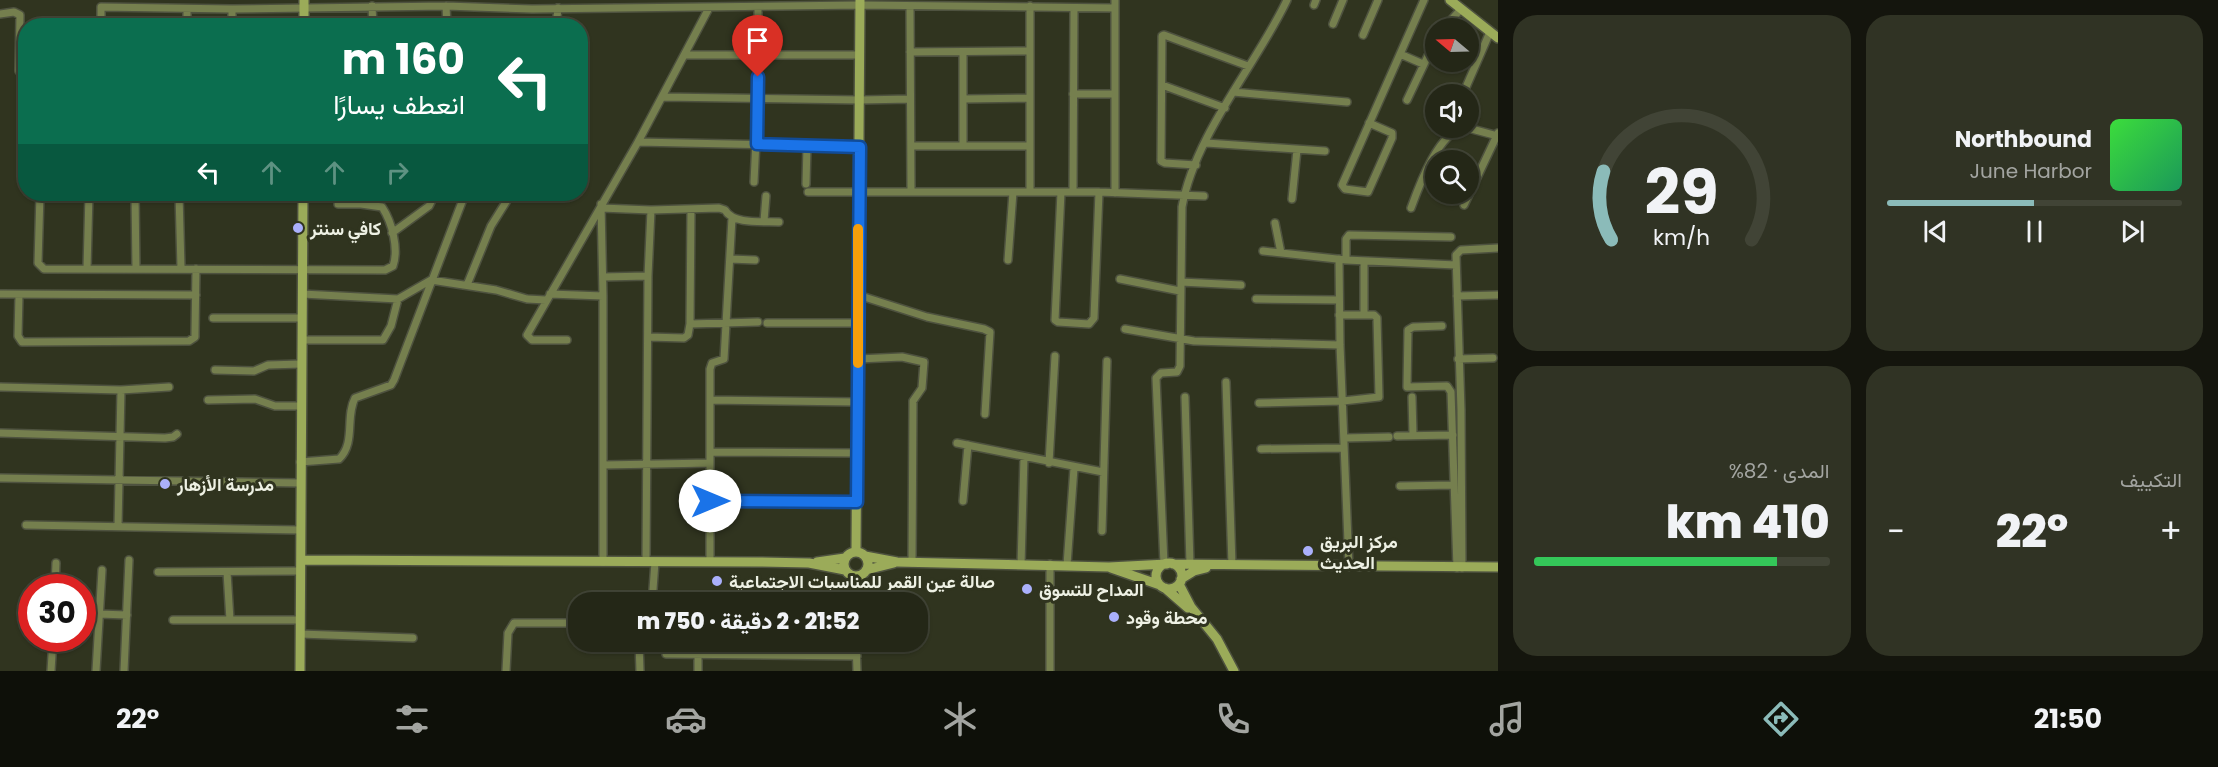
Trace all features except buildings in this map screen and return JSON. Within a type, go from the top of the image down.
[{"type":"street","points":[[1115,0],[1115,193]]},
{"type":"street","points":[[1168,564],[1156,378],[1161,372],[1179,370],[1182,339],[1180,291],[1182,207],[1206,143],[1287,0]]},
{"type":"street","points":[[1333,24],[1343,0]]},
{"type":"street","points":[[1363,35],[1378,0]]},
{"type":"street","points":[[1369,123],[1388,130],[1392,133],[1392,138],[1368,192],[1345,189],[1342,185],[1369,123],[1424,0]]},
{"type":"street","points":[[1450,0],[1494,35],[1468,84]]},
{"type":"street","points":[[100,18],[101,7],[232,9],[304,4],[532,9],[709,8],[815,3],[910,6],[930,3],[975,3],[1114,8]]},
{"type":"street","points":[[860,3],[857,502],[861,554],[868,563],[866,570]]},
{"type":"street","points":[[1025,4],[1030,51],[1030,192]]},
{"type":"street","points":[[372,6],[373,18]]},
{"type":"street","points":[[446,6],[447,18]]},
{"type":"street","points":[[754,182],[757,144],[758,6]]},
{"type":"street","points":[[910,6],[911,190]]},
{"type":"street","points":[[557,18],[558,8]]},
{"type":"street","points":[[567,340],[536,340],[528,337],[528,332],[638,142],[709,8]]},
{"type":"street","points":[[1073,192],[1074,8]]},
{"type":"street","points":[[186,18],[187,9]]},
{"type":"street","points":[[232,9],[232,18]]},
{"type":"street","points":[[1453,18],[1461,9]]},
{"type":"street","points":[[0,14],[14,12],[20,15],[20,18]]},
{"type":"street","points":[[1196,165],[1161,161],[1163,35],[1248,66]]},
{"type":"street","points":[[910,52],[1030,51]]},
{"type":"street","points":[[963,52],[963,146]]},
{"type":"street","points":[[1400,54],[1423,64]]},
{"type":"street","points":[[686,55],[861,55]]},
{"type":"street","points":[[1407,100],[1425,60]]},
{"type":"street","points":[[1162,85],[1225,108]]},
{"type":"street","points":[[1233,92],[1347,102]]},
{"type":"street","points":[[1074,94],[1114,94]]},
{"type":"street","points":[[663,97],[910,99]]},
{"type":"street","points":[[963,99],[1030,98]]},
{"type":"street","points":[[1464,205],[1498,135],[1479,131]]},
{"type":"street","points":[[1411,208],[1440,146],[1448,138]]},
{"type":"street","points":[[638,142],[860,147]]},
{"type":"street","points":[[1206,143],[1325,151]]},
{"type":"street","points":[[807,146],[807,188],[858,191],[1099,192],[1204,196]]},
{"type":"street","points":[[911,146],[1030,146]]},
{"type":"street","points":[[1292,199],[1297,150]]},
{"type":"street","points":[[1008,260],[1013,192]]},
{"type":"street","points":[[1062,192],[1055,320],[1089,324],[1094,318],[1099,192]]},
{"type":"street","points":[[764,221],[766,196]]},
{"type":"street","points":[[40,201],[39,266],[44,268],[303,271],[385,270],[393,266],[396,258],[392,233],[387,215],[381,207],[338,204]]},
{"type":"street","points":[[87,269],[89,201]]},
{"type":"street","points":[[135,201],[136,269]]},
{"type":"street","points":[[179,201],[181,268]]},
{"type":"street","points":[[300,671],[303,201]]},
{"type":"street","points":[[392,233],[429,206],[432,201]]},
{"type":"street","points":[[300,462],[335,460],[345,452],[354,400],[364,393],[391,385],[462,201]]},
{"type":"street","points":[[467,285],[491,226],[507,201]]},
{"type":"street","points":[[601,206],[651,210],[723,209],[732,218],[779,222]]},
{"type":"street","points":[[601,206],[603,562]]},
{"type":"street","points":[[648,337],[687,337],[690,324],[691,209]]},
{"type":"street","points":[[651,210],[648,276],[647,464],[652,592]]},
{"type":"street","points":[[710,562],[710,366],[711,363],[724,359],[732,218]]},
{"type":"street","points":[[1275,223],[1281,253]]},
{"type":"street","points":[[1349,567],[1339,315],[1346,237],[1349,235],[1451,237]]},
{"type":"street","points":[[1459,568],[1461,410],[1456,255],[1461,250],[1498,248]]},
{"type":"street","points":[[1263,251],[1343,260],[1456,265]]},
{"type":"street","points":[[730,259],[755,260]]},
{"type":"street","points":[[1364,261],[1364,315]]},
{"type":"street","points":[[19,294],[18,336],[22,342],[189,341],[195,337],[196,269]]},
{"type":"street","points":[[603,277],[648,276]]},
{"type":"street","points":[[1120,279],[1180,291]]},
{"type":"street","points":[[302,294],[398,299],[432,280],[496,290],[527,299],[603,296]]},
{"type":"street","points":[[1181,282],[1241,285]]},
{"type":"street","points":[[0,294],[196,295]]},
{"type":"street","points":[[858,295],[927,317],[990,332],[985,414]]},
{"type":"street","points":[[1457,296],[1498,295]]},
{"type":"street","points":[[302,340],[383,340],[392,326],[398,299]]},
{"type":"street","points":[[1256,299],[1339,300]]},
{"type":"street","points":[[1259,403],[1342,401],[1379,397],[1377,318],[1374,315],[1339,315]]},
{"type":"street","points":[[213,318],[302,318]]},
{"type":"street","points":[[690,324],[758,322]]},
{"type":"street","points":[[767,322],[858,323]]},
{"type":"street","points":[[1442,326],[1413,327],[1408,330],[1407,387],[1450,388],[1453,485],[1459,568]]},
{"type":"street","points":[[1125,329],[1194,341],[1340,345]]},
{"type":"street","points":[[1049,463],[1055,356]]},
{"type":"street","points":[[858,359],[902,357],[924,362],[922,388],[913,401],[912,563]]},
{"type":"street","points":[[1458,359],[1493,358]]},
{"type":"street","points":[[1102,531],[1107,361]]},
{"type":"street","points":[[215,370],[254,371],[268,365],[301,364]]},
{"type":"street","points":[[1226,382],[1232,565]]},
{"type":"street","points":[[0,387],[121,390],[169,387]]},
{"type":"street","points":[[118,526],[121,390]]},
{"type":"street","points":[[1185,397],[1190,564]]},
{"type":"street","points":[[1412,397],[1413,435]]},
{"type":"street","points":[[208,400],[255,399],[275,406],[301,406]]},
{"type":"street","points":[[710,400],[858,402]]},
{"type":"street","points":[[0,433],[165,438],[177,434]]},
{"type":"street","points":[[1397,436],[1453,435]]},
{"type":"street","points":[[1344,438],[1389,437]]},
{"type":"street","points":[[957,443],[1103,472]]},
{"type":"street","points":[[963,501],[969,445]]},
{"type":"street","points":[[1261,449],[1344,448]]},
{"type":"street","points":[[710,452],[857,453]]},
{"type":"street","points":[[1021,565],[1024,458]]},
{"type":"street","points":[[603,465],[710,462]]},
{"type":"street","points":[[1067,565],[1074,468]]},
{"type":"street","points":[[0,478],[300,483]]},
{"type":"street","points":[[1400,486],[1453,485]]},
{"type":"street","points":[[710,501],[857,502]]},
{"type":"street","points":[[26,525],[300,530]]},
{"type":"street","points":[[301,560],[808,563],[845,558],[848,554],[861,554],[912,563],[1050,564],[1109,567],[1190,564],[1498,567]]},
{"type":"street","points":[[845,558],[845,570]]},
{"type":"street","points":[[124,671],[129,560]]},
{"type":"street","points":[[855,576],[866,570],[897,562]]},
{"type":"street","points":[[56,563],[56,574]]},
{"type":"street","points":[[808,563],[845,570],[855,576]]},
{"type":"street","points":[[1050,564],[1050,671]]},
{"type":"street","points":[[1168,564],[1180,570],[1183,595],[1217,639],[1234,671]]},
{"type":"street","points":[[1168,564],[1160,568],[1156,578],[1162,587],[1199,618]]},
{"type":"street","points":[[1109,567],[1171,589],[1194,571],[1218,565]]},
{"type":"street","points":[[96,671],[102,570]]},
{"type":"street","points":[[158,572],[301,571]]},
{"type":"street","points":[[227,572],[230,620]]},
{"type":"street","points":[[855,576],[856,592]]},
{"type":"street","points":[[99,614],[127,615]]},
{"type":"street","points":[[173,620],[300,620]]},
{"type":"street","points":[[506,671],[508,633],[514,623],[568,623]]},
{"type":"street","points":[[300,634],[412,638]]},
{"type":"street","points":[[51,671],[52,652]]},
{"type":"street","points":[[639,652],[640,671]]},
{"type":"street","points":[[857,652],[857,671]]},
{"type":"street","points":[[698,653],[698,671]]},
{"type":"street","points":[[666,654],[857,656]]},
{"type":"slow traffic","points":[[858,229],[858,363]]},
{"type":"place","name":"كافي سنتر","points":[[298,228]]},
{"type":"place","name":"مدرسة الأزهار","points":[[165,484]]},
{"type":"place","name":"مركز البريق الحديث","points":[[1308,551]]},
{"type":"place","name":"صالة عين القمر للمناسبات الاجتماعية","points":[[717,581]]},
{"type":"place","name":"المداح للتسوق","points":[[1027,589]]},
{"type":"place","name":"محطة وقود","points":[[1114,617]]},
{"type":"route","points":[[710,501],[857,502],[860,147],[757,144],[758,77]]}]
